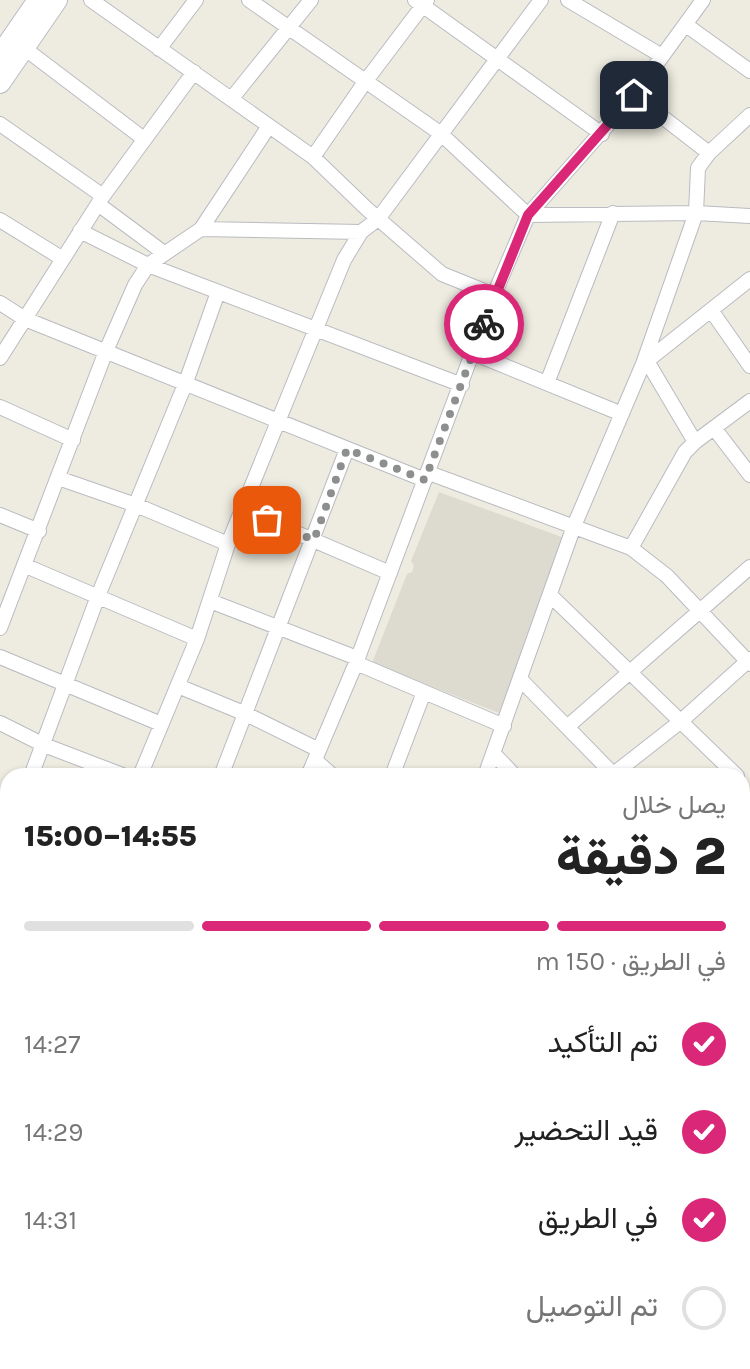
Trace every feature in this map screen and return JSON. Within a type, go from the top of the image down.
[{"type":"main road","points":[[0,55],[38,0]]},
{"type":"main road","points":[[0,83],[57,0]]},
{"type":"street","points":[[91,0],[313,157],[442,274],[494,295]]},
{"type":"street","points":[[159,49],[196,0]]},
{"type":"street","points":[[249,0],[440,133],[528,215],[696,213],[750,216]]},
{"type":"street","points":[[232,98],[311,0]]},
{"type":"street","points":[[143,768],[197,639],[228,544],[344,260],[361,232],[378,219],[541,0]]},
{"type":"street","points":[[568,0],[662,56]]},
{"type":"street","points":[[311,768],[390,573],[494,295],[528,215],[634,95],[703,0]]},
{"type":"street","points":[[313,157],[422,2],[495,59],[602,134]]},
{"type":"street","points":[[686,25],[750,71]]},
{"type":"street","points":[[24,48],[144,139]]},
{"type":"street","points":[[0,358],[100,200],[194,72]]},
{"type":"street","points":[[634,95],[709,153]]},
{"type":"street","points":[[488,768],[574,526],[645,363],[696,213],[698,168],[709,153],[748,121]]},
{"type":"street","points":[[0,124],[164,253]]},
{"type":"street","points":[[1,623],[26,566],[106,351],[135,285],[148,265],[201,229],[269,126]]},
{"type":"street","points":[[547,383],[613,213]]},
{"type":"street","points":[[0,220],[63,259]]},
{"type":"street","points":[[201,229],[361,232]]},
{"type":"street","points":[[80,231],[148,265],[462,385]]},
{"type":"street","points":[[645,363],[750,279]]},
{"type":"street","points":[[34,768],[64,683],[186,382],[218,292]]},
{"type":"street","points":[[0,303],[25,319],[347,449],[631,548],[656,566],[749,661],[622,768]]},
{"type":"street","points":[[711,310],[750,366]]},
{"type":"street","points":[[473,353],[622,414]]},
{"type":"street","points":[[645,363],[695,442]]},
{"type":"street","points":[[631,548],[677,463],[695,442],[750,401]]},
{"type":"street","points":[[0,407],[73,440]]},
{"type":"street","points":[[714,428],[750,475]]},
{"type":"street","points":[[224,768],[347,449]]},
{"type":"street","points":[[58,478],[136,505],[228,544]]},
{"type":"street","points":[[243,510],[390,573]]},
{"type":"street","points":[[0,515],[39,531]]},
{"type":"street","points":[[26,566],[197,639]]},
{"type":"street","points":[[567,727],[750,567]]},
{"type":"street","points":[[550,595],[729,768]]},
{"type":"street","points":[[210,601],[504,726]]},
{"type":"street","points":[[0,657],[161,724]]},
{"type":"street","points":[[520,679],[606,768]]},
{"type":"street","points":[[178,686],[246,714],[317,755],[327,768]]},
{"type":"street","points":[[395,768],[424,692]]},
{"type":"street","points":[[0,723],[44,745],[104,768]]},
{"type":"street","points":[[494,754],[507,768]]},
{"type":"shaded area","points":[[439,492],[567,539],[499,713],[372,663],[407,574],[412,572],[414,566],[411,561]]},
{"type":"way so far","points":[[267,520],[314,540],[347,449],[425,480],[484,324]]},
{"type":"route","points":[[484,324],[528,215],[634,95]]}]
